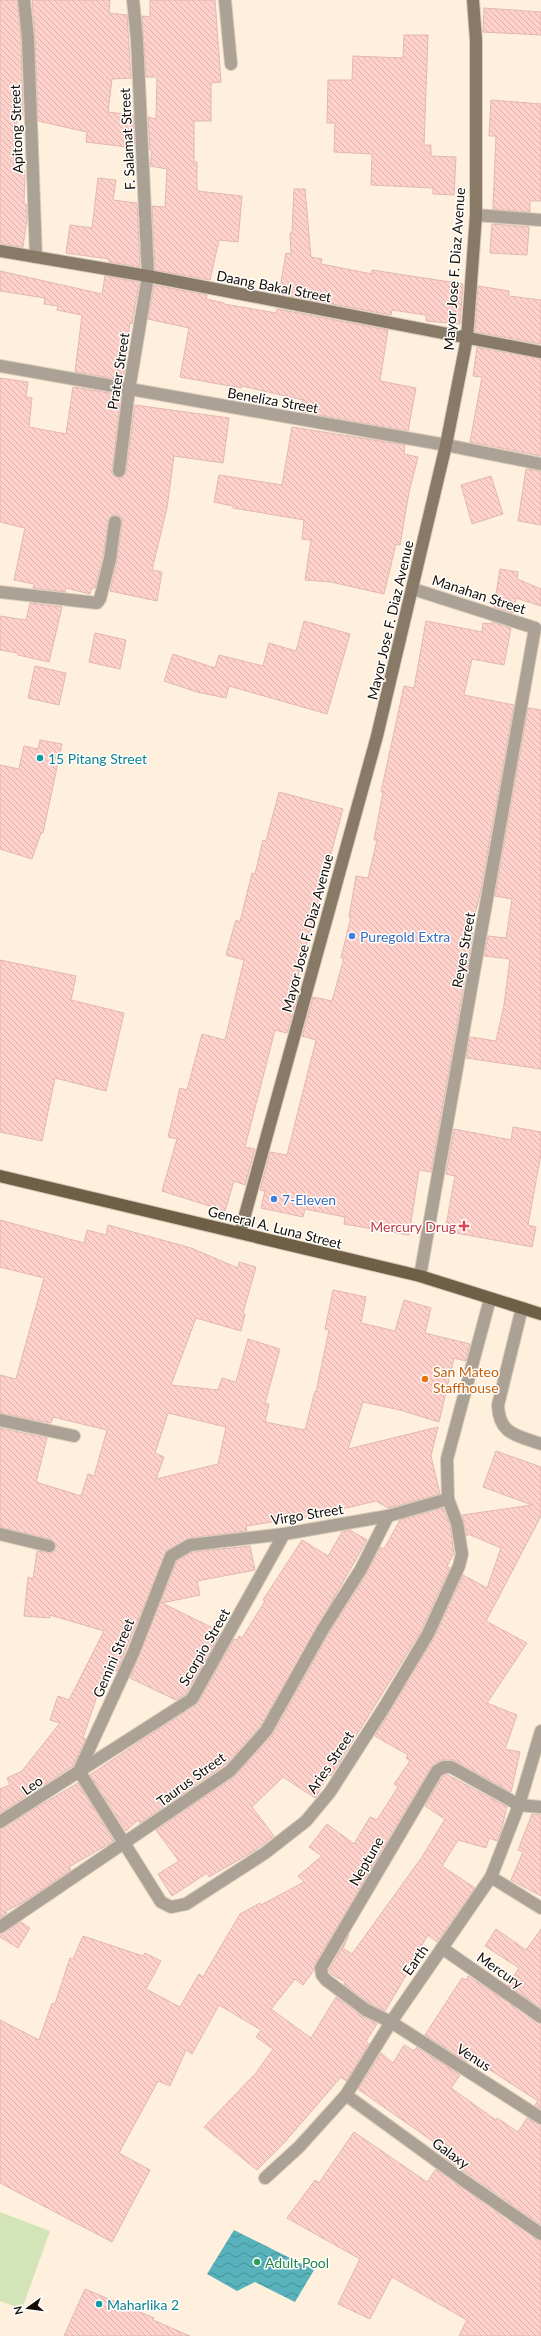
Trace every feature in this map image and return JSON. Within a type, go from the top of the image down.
[{"type":"main road","name":"General A. Luna Street","points":[[0,1176],[420,1276],[541,1314]]},
{"type":"street","name":"Apitong Street","points":[[24,0],[28,39],[36,257]]},
{"type":"street","name":"F. Salamat Street","points":[[133,0],[137,40],[148,276]]},
{"type":"street","points":[[225,0],[231,64]]},
{"type":"street","name":"Mayor Jose F. Diaz Avenue","points":[[240,1233],[377,736],[446,445],[466,338],[476,215],[476,40],[473,0]]},
{"type":"street","points":[[476,215],[541,220]]},
{"type":"street","name":"Daang Bakal Street","points":[[0,251],[148,276],[541,352]]},
{"type":"street","name":"Prater Street","points":[[119,471],[129,390],[148,276]]},
{"type":"street","name":"Beneliza Street","points":[[0,366],[446,445],[541,464]]},
{"type":"street","points":[[0,592],[97,603],[100,600],[110,559],[115,522]]},
{"type":"street","name":"Manahan Street","points":[[413,589],[535,628]]},
{"type":"street","name":"Reyes Street","points":[[420,1276],[535,628]]},
{"type":"street","name":"Aries Street","points":[[79,1771],[161,1902],[172,1907],[186,1904],[265,1854],[306,1821],[330,1792],[428,1634],[459,1566],[462,1554],[461,1538],[448,1499],[447,1459],[490,1299]]},
{"type":"street","points":[[522,1308],[498,1405],[499,1418],[506,1430],[541,1444]]},
{"type":"street","points":[[0,1420],[74,1436]]},
{"type":"street","name":"Virgo Street","points":[[170,1556],[190,1545],[284,1534],[388,1516],[448,1499]]},
{"type":"street","name":"Taurus Street","points":[[0,1927],[21,1914],[124,1841],[161,1819],[230,1772],[266,1731],[323,1629],[361,1569],[388,1516]]},
{"type":"street","points":[[0,1534],[49,1546]]},
{"type":"street","name":"Scorpio Street","points":[[79,1771],[192,1699],[284,1534]]},
{"type":"street","name":"Gemini Street","points":[[79,1771],[134,1651],[170,1556]]},
{"type":"street","name":"Earth","points":[[265,2178],[299,2147],[346,2095],[391,2022],[491,1877],[519,1804],[541,1731]]},
{"type":"street","name":"Neptune","points":[[391,2022],[366,2010],[326,1980],[322,1975],[321,1968],[384,1859],[437,1771],[444,1767],[451,1767],[519,1804]]},
{"type":"street","name":"Leo","points":[[0,1822],[49,1792],[79,1771]]},
{"type":"street","points":[[519,1804],[541,1807]]},
{"type":"street","points":[[491,1877],[541,1908]]},
{"type":"street","name":"Mercury","points":[[442,1948],[541,2017]]},
{"type":"street","name":"Venus","points":[[391,2022],[541,2118]]},
{"type":"street","name":"Galaxy","points":[[346,2095],[463,2180],[541,2234]]},
{"type":"green space","points":[[0,2212],[50,2231],[22,2309],[0,2301]]},
{"type":"water","name":"Adult Pool","points":[[234,2230],[314,2270],[295,2302],[255,2282],[237,2291],[207,2274]]},
{"type":"building","points":[[0,0],[17,0],[21,40],[23,117],[16,116],[22,170],[25,171],[24,204],[27,205],[27,219],[23,247],[0,244]]},
{"type":"building","points":[[32,0],[110,0],[109,13],[127,15],[131,78],[112,79],[108,112],[133,115],[135,148],[86,142],[87,132],[38,121]]},
{"type":"building","points":[[150,0],[215,0],[221,82],[211,83],[211,121],[194,121],[194,162],[197,162],[197,191],[242,196],[238,242],[219,240],[210,280],[155,270],[152,206],[165,207],[167,169],[150,166],[152,151],[150,150],[148,117],[156,119],[157,77],[146,77],[142,16],[150,17]]},
{"type":"building","points":[[484,8],[541,12],[541,35],[483,32]]},
{"type":"building","points":[[404,35],[428,35],[424,145],[431,145],[431,156],[456,157],[454,195],[433,194],[433,188],[371,185],[372,154],[334,152],[335,123],[327,123],[328,80],[352,80],[353,56],[403,58]]},
{"type":"building","points":[[491,100],[541,104],[541,201],[530,201],[530,212],[493,209],[496,136],[489,136]]},
{"type":"building","points":[[98,178],[116,180],[113,200],[137,203],[140,267],[109,262],[109,259],[66,253],[70,225],[92,228]]},
{"type":"building","points":[[294,189],[305,189],[311,257],[322,259],[321,264],[372,274],[372,270],[463,284],[460,324],[426,321],[426,315],[392,310],[391,315],[279,294],[286,253],[291,254],[290,233],[292,233]]},
{"type":"building","points":[[492,224],[529,227],[527,255],[490,253]]},
{"type":"building","points":[[0,271],[102,294],[105,276],[139,282],[132,324],[130,323],[123,380],[75,372],[82,315],[57,310],[58,306],[44,304],[45,298],[0,291]]},
{"type":"building","points":[[154,285],[207,295],[206,299],[224,304],[276,313],[277,309],[388,330],[380,381],[416,388],[408,431],[301,412],[303,400],[242,386],[241,388],[180,377],[189,328],[148,319]]},
{"type":"building","points":[[478,286],[509,291],[509,296],[541,300],[541,344],[475,332]]},
{"type":"building","points":[[477,347],[541,359],[541,456],[470,442],[482,377],[473,376]]},
{"type":"building","points":[[0,378],[28,382],[26,397],[32,398],[29,427],[66,434],[73,387],[121,395],[112,470],[112,474],[118,478],[122,478],[126,472],[135,405],[229,418],[223,463],[174,456],[167,508],[152,570],[162,572],[157,601],[110,591],[117,560],[122,523],[122,519],[116,515],[112,515],[108,521],[103,558],[95,588],[92,588],[90,594],[66,588],[65,592],[33,588],[34,584],[14,580],[25,528],[0,522]]},
{"type":"building","points":[[292,427],[405,445],[404,454],[418,457],[409,492],[400,545],[396,544],[384,594],[331,582],[305,580],[311,540],[302,539],[304,520],[233,508],[233,506],[214,502],[219,475],[282,485]]},
{"type":"building","points":[[526,469],[541,471],[541,525],[518,521]]},
{"type":"building","points":[[491,476],[503,514],[472,524],[461,485]]},
{"type":"building","points":[[500,569],[518,572],[517,579],[541,589],[541,606],[516,598],[513,613],[494,607]]},
{"type":"building","points":[[30,603],[62,607],[49,662],[18,655],[18,653],[0,650],[0,616],[26,620]]},
{"type":"building","points":[[304,621],[350,634],[327,714],[229,686],[226,698],[197,692],[164,681],[173,654],[215,668],[219,655],[263,666],[269,643],[296,651]]},
{"type":"building","points":[[426,621],[482,632],[483,623],[492,624],[492,622],[511,628],[504,665],[472,659],[464,695],[514,705],[480,894],[470,933],[473,933],[431,1172],[419,1170],[409,1235],[344,1224],[345,1217],[305,1209],[303,1217],[261,1208],[265,1191],[260,1190],[270,1152],[287,1155],[316,1040],[302,1036],[313,997],[332,1001],[344,958],[341,958],[351,917],[349,917],[356,876],[368,878],[377,840],[374,840],[383,792],[381,792],[404,686],[414,688]]},
{"type":"building","points":[[95,633],[126,640],[120,669],[89,662]]},
{"type":"building","points":[[35,666],[66,673],[59,705],[28,698]]},
{"type":"building","points":[[528,708],[541,710],[541,1069],[466,1058],[470,1037],[496,1041],[504,1005],[510,959],[484,956],[488,936],[506,938],[512,899],[495,896]]},
{"type":"building","points":[[40,740],[62,744],[43,833],[41,833],[32,859],[0,849],[0,765],[19,769],[24,746],[38,749]]},
{"type":"building","points":[[279,792],[343,809],[299,972],[294,994],[298,995],[287,1033],[275,1030],[245,1147],[255,1149],[245,1185],[234,1181],[225,1211],[162,1191],[177,1139],[168,1137],[180,1088],[187,1090],[202,1034],[225,1040],[244,960],[226,955],[236,920],[240,922],[252,873],[255,874],[263,840],[266,841]]},
{"type":"building","points":[[0,960],[76,976],[71,1000],[124,1013],[106,1091],[55,1078],[42,1141],[0,1132]]},
{"type":"building","points":[[513,1127],[541,1132],[541,1154],[528,1225],[536,1227],[532,1247],[445,1231],[455,1176],[446,1174],[454,1129],[511,1140]]},
{"type":"building","points":[[0,1220],[84,1243],[87,1230],[106,1235],[108,1225],[191,1248],[238,1268],[239,1262],[256,1267],[243,1313],[245,1314],[241,1331],[196,1318],[171,1385],[218,1390],[222,1378],[236,1382],[248,1339],[280,1349],[265,1403],[269,1404],[265,1422],[305,1430],[315,1391],[316,1392],[329,1330],[325,1329],[333,1290],[366,1297],[361,1323],[395,1331],[404,1300],[431,1308],[425,1333],[470,1344],[466,1361],[454,1358],[439,1422],[400,1410],[363,1402],[348,1449],[438,1427],[431,1456],[440,1494],[388,1508],[376,1501],[312,1516],[246,1526],[247,1531],[189,1538],[167,1550],[117,1671],[114,1670],[104,1692],[99,1690],[83,1738],[86,1739],[73,1766],[0,1813],[0,1789],[10,1785],[7,1778],[22,1771],[60,1723],[50,1720],[58,1696],[69,1700],[104,1631],[50,1615],[50,1618],[24,1616],[28,1577],[33,1579],[37,1551],[51,1553],[55,1551],[56,1544],[51,1539],[0,1527],[0,1428],[47,1438],[36,1482],[81,1496],[88,1474],[94,1476],[107,1430],[53,1417],[51,1423],[0,1413],[0,1375],[16,1379],[44,1278],[0,1267]],"holes":[[[168,1413],[226,1427],[218,1464],[156,1479],[164,1457],[155,1453]]]},
{"type":"building","points":[[496,1451],[541,1467],[541,1516],[486,1621],[527,1643],[487,1703],[517,1715],[505,1749],[520,1752],[511,1792],[454,1760],[441,1760],[431,1767],[315,1964],[314,1970],[303,1985],[295,1979],[271,2009],[311,2038],[336,1997],[362,2016],[377,2024],[366,2041],[369,2044],[346,2081],[341,2077],[284,2143],[257,2170],[204,2127],[256,2073],[273,2049],[256,2037],[261,2030],[219,2005],[192,2054],[186,2050],[170,2086],[158,2081],[119,2153],[150,2170],[112,2242],[0,2183],[0,2020],[39,2040],[52,2003],[55,2004],[70,1958],[73,1959],[83,1936],[143,1956],[145,1953],[161,1961],[146,1989],[180,2007],[199,1974],[203,1977],[240,1914],[260,1903],[261,1905],[304,1882],[298,1876],[322,1856],[309,1847],[327,1824],[354,1844],[370,1817],[377,1820],[398,1787],[394,1784],[410,1761],[406,1758],[408,1755],[375,1736],[434,1638],[463,1575],[487,1588],[501,1548],[468,1534],[467,1536],[462,1515],[532,1505],[483,1487]]},
{"type":"building","points":[[443,1508],[450,1525],[454,1554],[447,1566],[450,1568],[421,1631],[331,1776],[329,1775],[315,1798],[283,1777],[252,1807],[274,1836],[254,1851],[209,1877],[207,1873],[172,1896],[158,1874],[179,1861],[156,1830],[234,1777],[272,1736],[329,1633],[367,1573],[380,1547],[384,1549],[400,1520]]},
{"type":"building","points":[[350,1530],[367,1540],[260,1727],[225,1765],[140,1823],[138,1820],[126,1831],[90,1775],[198,1703],[234,1639],[237,1640],[239,1636],[242,1638],[265,1601],[263,1600],[302,1540],[328,1556],[342,1532]]},
{"type":"building","points":[[250,1546],[255,1570],[197,1581],[200,1595],[162,1603],[221,1632],[186,1694],[176,1700],[130,1678],[177,1561],[192,1552]]},
{"type":"building","points":[[446,1774],[507,1807],[501,1832],[497,1841],[489,1838],[486,1848],[458,1840],[442,1866],[475,1888],[437,1942],[428,1935],[406,1971],[408,1972],[385,2011],[370,2004],[344,1984],[345,1982],[331,1974],[329,1970],[349,1935],[343,1948],[352,1954],[422,1857],[445,1819],[425,1806],[442,1777]]},
{"type":"building","points":[[78,1783],[114,1841],[69,1867],[71,1870],[22,1903],[4,1912],[7,1913],[0,1918],[0,1829]]},
{"type":"building","points":[[532,1814],[541,1814],[541,1896],[511,1880],[523,1852],[518,1850]]},
{"type":"building","points":[[21,1922],[30,1928],[18,1948],[0,1937],[0,1934]]},
{"type":"building","points":[[496,1929],[526,1950],[541,1929],[541,2008],[508,1985],[519,1968],[485,1946]]},
{"type":"building","points":[[468,1976],[541,2024],[541,2109],[535,2105],[538,2101],[470,2057],[467,2062],[425,2035],[462,1978],[467,1980]]},
{"type":"building","points":[[404,2045],[414,2051],[417,2047],[460,2075],[451,2088],[496,2120],[497,2118],[518,2132],[527,2118],[541,2125],[541,2225],[444,2157],[448,2152],[358,2089],[381,2053],[393,2063]]},
{"type":"building","points":[[354,2132],[427,2182],[436,2169],[541,2241],[541,2336],[459,2336],[467,2320],[392,2277],[370,2319],[338,2304],[360,2259],[287,2218],[315,2180],[319,2183]]},
{"type":"building","name":"Maharlika 2","points":[[85,2289],[154,2318],[153,2320],[190,2336],[64,2336]]},
{"type":"place","name":"15 Pitang Street","points":[[40,758]]},
{"type":"place","name":"Puregold Extra","points":[[352,936]]},
{"type":"place","name":"7-Eleven","points":[[274,1199]]},
{"type":"place","name":"Mercury Drug","points":[[464,1226]]},
{"type":"place","name":"San Mateo Staffhouse","points":[[425,1379]]},
{"type":"place","name":"Adult Pool","points":[[257,2262]]},
{"type":"place","name":"Maharlika 2","points":[[99,2304]]}]
